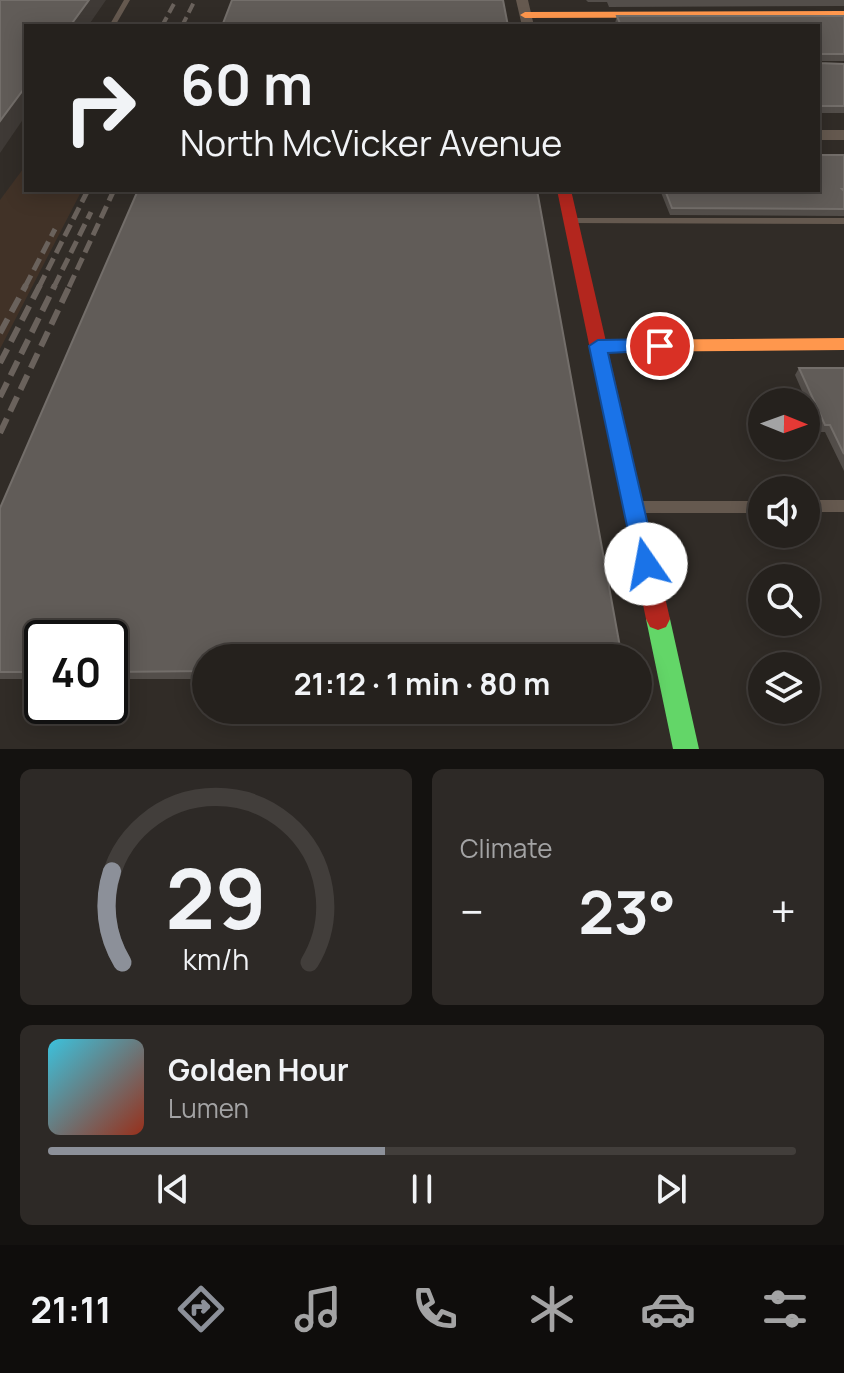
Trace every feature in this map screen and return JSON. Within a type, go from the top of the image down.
[{"type":"street","points":[[525,14],[844,14]]},
{"type":"street","points":[[820,135],[844,135]]},
{"type":"street","points":[[564,192],[686,749]]},
{"type":"street","points":[[598,346],[844,344]]},
{"type":"lane","points":[[113,24],[127,0]]},
{"type":"lane","points":[[571,221],[844,221]]},
{"type":"lane","points":[[820,506],[844,506]]},
{"type":"lane","points":[[634,507],[748,507]]},
{"type":"shaded area","points":[[24,168],[24,192],[81,192],[0,349],[0,200]]},
{"type":"building","points":[[0,0],[89,0],[71,24],[24,24],[24,89],[0,121]]},
{"type":"building","points":[[232,0],[503,0],[508,24],[223,24]]},
{"type":"building","points":[[617,16],[844,16],[844,54],[821,54],[820,58],[820,24],[620,24]]},
{"type":"building","points":[[820,63],[844,64],[844,106],[820,106]]},
{"type":"building","points":[[820,155],[844,155],[844,209],[672,208],[666,192],[820,192]]},
{"type":"building","points":[[137,192],[537,192],[619,644],[192,644],[192,671],[128,672],[128,620],[24,620],[24,672],[0,672],[0,508]]},
{"type":"building","points":[[799,368],[844,368],[844,454],[830,425],[825,425],[820,414],[820,388],[808,388]]},
{"type":"railway","points":[[163,24],[176,0]]},
{"type":"railway","points":[[183,24],[195,0]]},
{"type":"railway","points":[[39,287],[87,192]]},
{"type":"railway","points":[[69,287],[113,192]]},
{"type":"railway","points":[[54,287],[91,212]]},
{"type":"railway","points":[[25,287],[55,229]]},
{"type":"railway","points":[[0,333],[26,285]]},
{"type":"railway","points":[[0,363],[40,285]]},
{"type":"railway","points":[[0,397],[55,285]]},
{"type":"railway","points":[[0,433],[70,285]]},
{"type":"traffic: fast","points":[[658,619],[686,749]]},
{"type":"traffic: slow","points":[[525,15],[844,14]]},
{"type":"traffic: slow","points":[[598,346],[844,344]]},
{"type":"traffic: jam","points":[[564,192],[658,619]]},
{"type":"route","points":[[646,564],[598,346],[660,346]]}]
